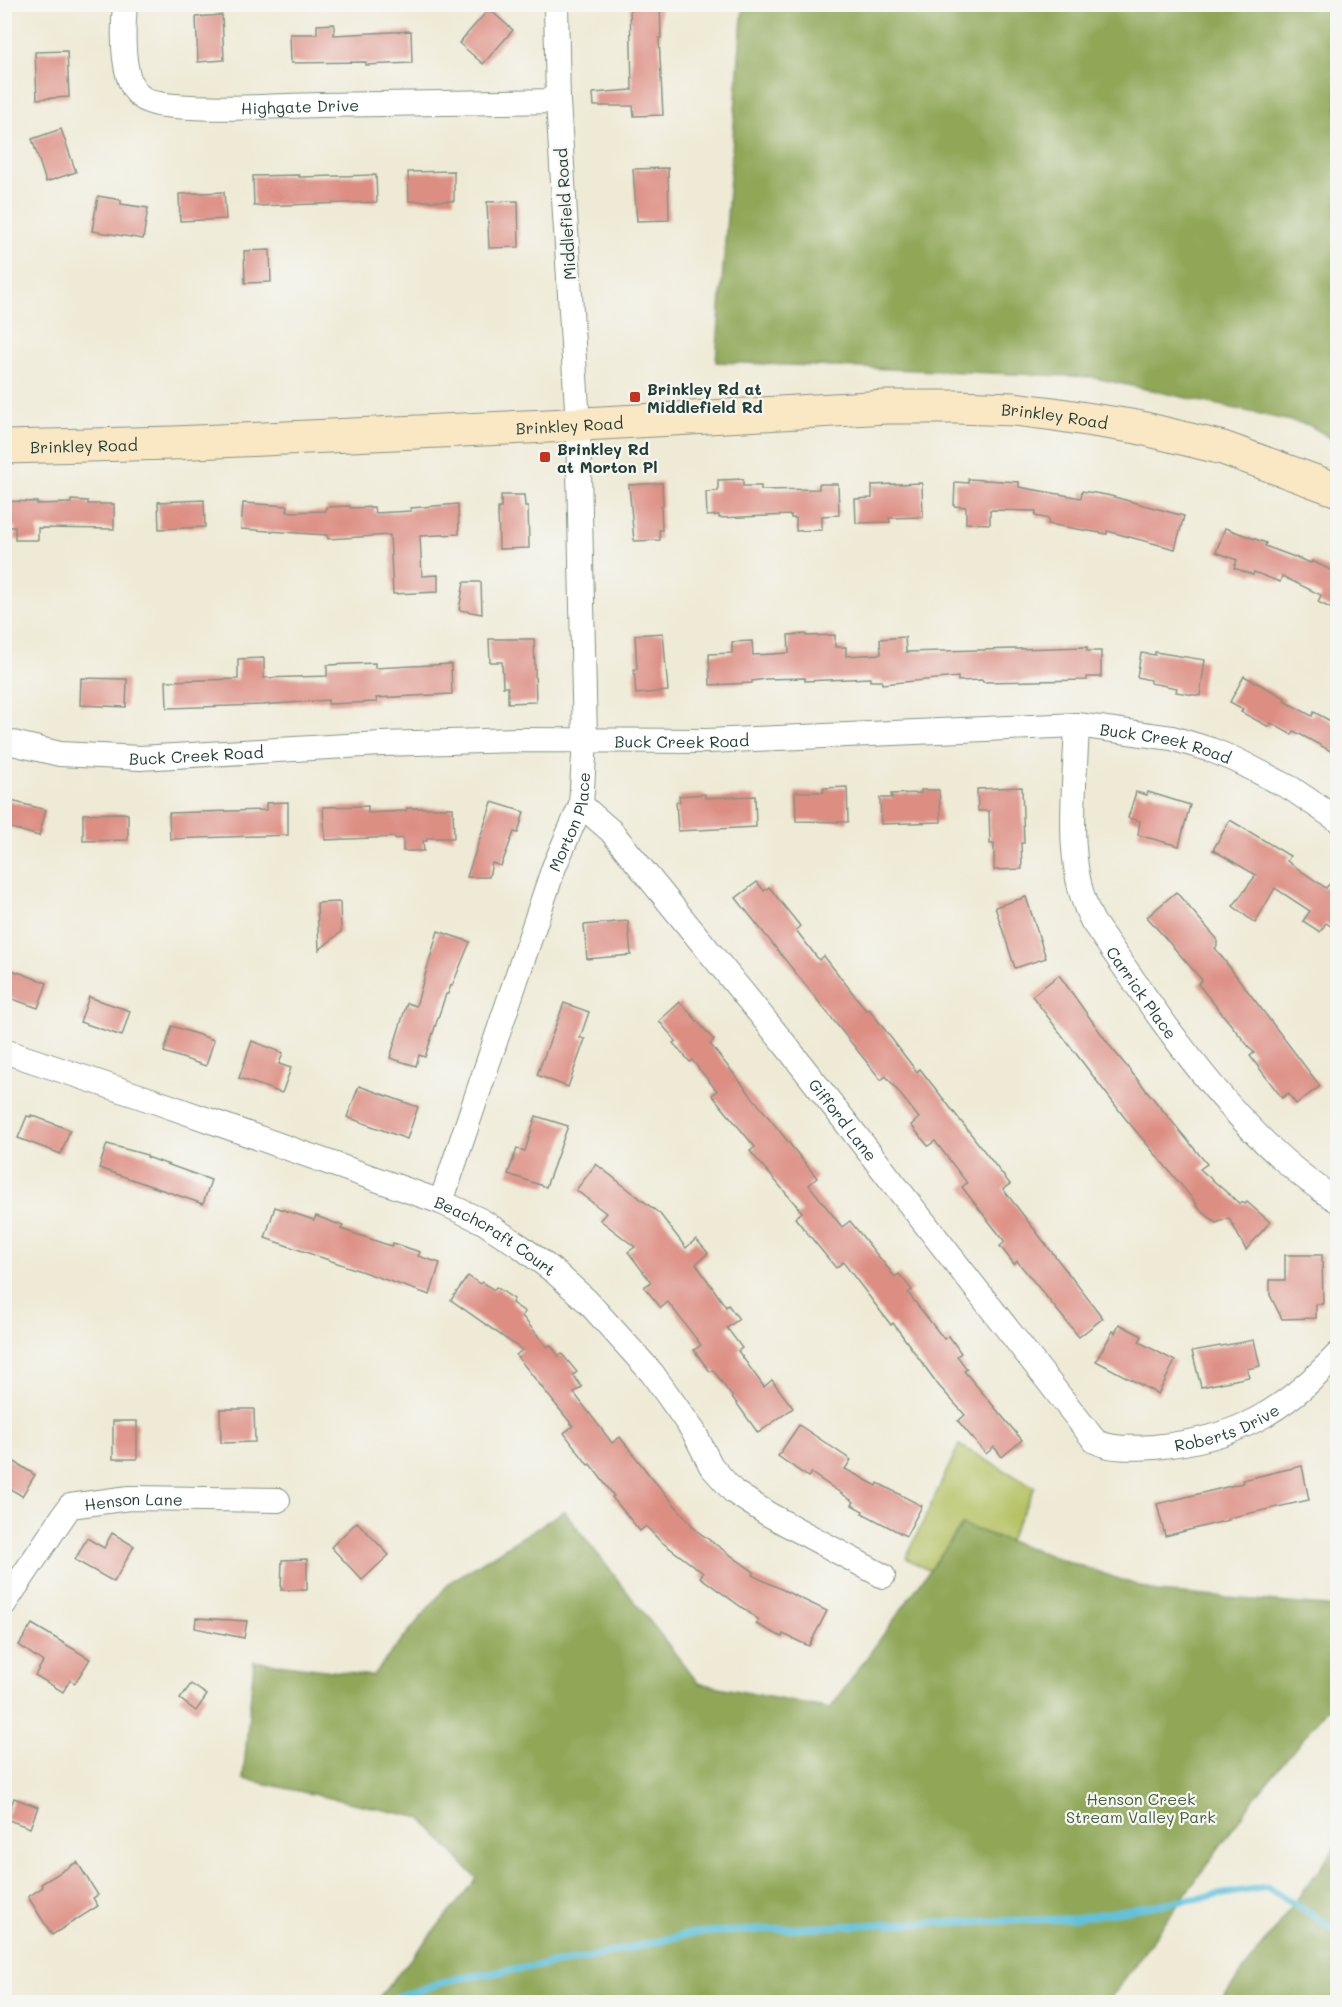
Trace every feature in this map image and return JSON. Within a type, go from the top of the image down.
[{"type":"main road","name":"Brinkley Road","points":[[4,447],[172,443],[887,407],[1014,409],[1137,428],[1223,448],[1338,490]]},
{"type":"street","name":"Highgate Drive","points":[[126,4],[123,31],[131,82],[134,90],[141,97],[155,103],[237,108],[558,101]]},
{"type":"street","name":"Middlefield Road","points":[[556,4],[558,101],[578,424]]},
{"type":"street","name":"Morton Place","points":[[441,1202],[554,867],[581,805],[585,740],[578,424]]},
{"type":"street","name":"Buck Creek Road","points":[[4,741],[60,754],[140,758],[381,744],[519,740],[717,740],[1077,725],[1172,738],[1210,750],[1236,760],[1292,789],[1338,820]]},
{"type":"street","name":"Carrick Place","points":[[1077,725],[1074,862],[1081,897],[1093,922],[1176,1039],[1245,1124],[1280,1157],[1338,1201]]},
{"type":"street","name":"Gifford Lane","points":[[581,805],[611,831],[780,1038],[1095,1441]]},
{"type":"street","name":"Beachcraft Court","points":[[4,1051],[441,1202],[482,1221],[556,1273],[587,1301],[652,1374],[694,1432],[711,1466],[734,1492],[768,1514],[883,1576]]},
{"type":"street","name":"Roberts Drive","points":[[1095,1441],[1103,1445],[1146,1447],[1219,1436],[1258,1419],[1299,1392],[1338,1354]]},
{"type":"street","name":"Henson Lane","points":[[4,1604],[70,1506],[129,1498],[278,1500]]},
{"type":"green space","points":[[743,5],[1337,5],[1337,442],[1309,425],[1091,377],[716,362]]},
{"type":"green space","points":[[959,1445],[1035,1487],[989,1581],[961,1588],[906,1558]]},
{"type":"green space","name":"Henson Creek Stream Valley Park","points":[[564,1511],[698,1683],[830,1709],[962,1525],[1157,1592],[1337,1607],[1337,1697],[1256,1796],[1108,2002],[375,2002],[477,1879],[421,1818],[243,1779],[254,1661],[372,1676],[450,1582]]},
{"type":"green space","points":[[1337,1844],[1337,2002],[1220,2002],[1330,1855]]},
{"type":"building","points":[[630,4],[660,4],[661,38],[659,38],[663,115],[634,116],[633,106],[594,106],[593,93],[632,90]]},
{"type":"building","points":[[489,9],[513,30],[483,64],[459,43]]},
{"type":"building","points":[[222,15],[224,60],[198,62],[196,17]]},
{"type":"building","points":[[334,24],[334,35],[411,31],[412,63],[366,65],[366,62],[291,63],[290,34],[317,34],[317,25]]},
{"type":"building","points":[[67,51],[69,97],[37,99],[35,52]]},
{"type":"building","points":[[61,129],[76,172],[46,182],[32,139]]},
{"type":"building","points":[[668,168],[669,220],[637,221],[633,169]]},
{"type":"building","points":[[454,171],[454,201],[409,201],[408,172]]},
{"type":"building","points":[[299,175],[299,177],[376,175],[377,202],[254,206],[253,176]]},
{"type":"building","points":[[224,192],[226,219],[180,221],[179,194]]},
{"type":"building","points":[[98,196],[121,200],[121,204],[148,208],[143,239],[92,231]]},
{"type":"building","points":[[518,201],[519,247],[489,248],[487,202]]},
{"type":"building","points":[[270,250],[271,282],[245,283],[244,251]]},
{"type":"building","points":[[743,479],[743,486],[761,486],[761,490],[819,489],[819,484],[838,484],[839,515],[822,516],[822,530],[796,531],[796,518],[791,518],[791,515],[719,518],[719,515],[707,516],[706,492],[718,491],[718,480]]},
{"type":"building","points":[[968,479],[1019,482],[1019,487],[1081,498],[1082,491],[1107,495],[1184,516],[1175,549],[1107,531],[1107,534],[1048,524],[1049,519],[1035,516],[1036,511],[990,510],[990,524],[966,523],[966,507],[954,506],[955,482],[968,483]]},
{"type":"building","points":[[662,483],[663,506],[661,506],[660,540],[634,541],[629,485]]},
{"type":"building","points":[[922,483],[923,517],[889,518],[890,522],[856,523],[855,499],[872,498],[872,485]]},
{"type":"building","points":[[501,495],[524,495],[525,506],[528,506],[529,548],[499,549],[498,508],[501,508]]},
{"type":"building","points":[[71,500],[88,501],[88,504],[114,504],[114,529],[38,528],[38,540],[15,540],[15,527],[4,527],[4,501],[37,502],[37,504],[71,503]]},
{"type":"building","points":[[204,500],[205,527],[159,529],[158,502]]},
{"type":"building","points":[[243,503],[288,506],[287,512],[326,511],[326,507],[374,507],[375,513],[411,511],[411,508],[458,504],[459,534],[420,536],[422,576],[438,575],[438,592],[393,594],[390,535],[328,539],[327,535],[241,529]]},
{"type":"building","points":[[1225,528],[1266,543],[1265,546],[1311,563],[1312,561],[1333,571],[1338,561],[1338,612],[1318,602],[1321,595],[1282,576],[1280,582],[1254,572],[1253,575],[1234,568],[1237,560],[1216,552]]},
{"type":"building","points":[[464,582],[481,582],[482,614],[459,610]]},
{"type":"building","points":[[663,633],[668,691],[636,694],[635,635]]},
{"type":"building","points":[[806,634],[806,636],[835,635],[835,647],[846,647],[846,656],[881,654],[880,639],[905,637],[906,652],[1087,647],[1087,651],[1101,651],[1101,677],[1087,677],[1087,680],[983,682],[982,680],[958,681],[958,677],[882,684],[882,681],[870,681],[870,678],[805,681],[805,678],[766,679],[752,681],[752,683],[710,685],[709,654],[732,653],[732,642],[752,641],[753,655],[789,653],[788,635]]},
{"type":"building","points":[[489,639],[534,639],[536,702],[508,703],[508,687],[503,687],[502,662],[490,662]]},
{"type":"building","points":[[1155,652],[1205,660],[1200,696],[1176,692],[1177,688],[1150,683],[1150,680],[1137,677],[1141,653],[1155,655]]},
{"type":"building","points":[[264,658],[264,678],[327,676],[327,665],[375,663],[375,668],[451,664],[452,694],[376,698],[377,702],[328,704],[328,700],[167,708],[166,681],[238,679],[238,659]]},
{"type":"building","points":[[1244,676],[1285,698],[1284,701],[1312,716],[1314,712],[1338,725],[1338,755],[1294,731],[1292,735],[1271,723],[1269,727],[1241,712],[1243,709],[1230,702]]},
{"type":"building","points":[[81,678],[127,679],[126,707],[80,705]]},
{"type":"building","points":[[847,787],[848,822],[796,821],[795,792],[824,792],[823,788]]},
{"type":"building","points":[[1022,787],[1024,843],[1021,843],[1022,869],[994,870],[994,844],[990,844],[989,811],[978,811],[977,789]]},
{"type":"building","points":[[921,790],[939,790],[941,822],[881,824],[880,798],[892,798],[891,794],[921,793]]},
{"type":"building","points":[[1136,792],[1147,795],[1148,792],[1190,805],[1179,846],[1138,835],[1140,821],[1128,818]]},
{"type":"building","points":[[705,794],[705,798],[755,796],[756,827],[678,831],[676,802],[680,802],[679,796]]},
{"type":"building","points":[[4,799],[46,810],[39,836],[4,826]]},
{"type":"building","points":[[288,802],[288,835],[170,839],[169,813],[266,810],[266,803]]},
{"type":"building","points":[[492,802],[524,812],[518,833],[514,832],[501,866],[492,863],[489,877],[467,877]]},
{"type":"building","points":[[368,806],[368,813],[406,811],[407,808],[453,808],[454,838],[427,838],[427,841],[423,841],[424,851],[403,851],[403,838],[395,839],[395,837],[325,840],[323,807]]},
{"type":"building","points":[[83,814],[128,814],[128,840],[83,841]]},
{"type":"building","points":[[1230,820],[1290,856],[1287,861],[1326,888],[1338,874],[1338,931],[1326,923],[1320,932],[1303,921],[1310,911],[1275,888],[1255,923],[1233,906],[1256,875],[1213,850]]},
{"type":"building","points":[[757,882],[764,891],[769,887],[800,926],[796,930],[819,960],[824,956],[866,1010],[869,1009],[917,1072],[920,1069],[1010,1184],[1003,1189],[1103,1318],[1079,1337],[1017,1261],[1014,1264],[1000,1246],[1005,1242],[962,1187],[967,1183],[935,1141],[928,1146],[911,1125],[919,1118],[886,1076],[881,1080],[736,898]]},
{"type":"building","points":[[1176,892],[1217,939],[1215,948],[1320,1086],[1296,1104],[1288,1093],[1282,1098],[1250,1056],[1254,1053],[1198,984],[1202,980],[1147,917]]},
{"type":"building","points":[[1026,897],[1046,958],[1015,968],[995,907]]},
{"type":"building","points":[[340,902],[341,932],[319,950],[317,903]]},
{"type":"building","points":[[628,921],[631,955],[587,959],[584,925]]},
{"type":"building","points":[[438,931],[470,942],[452,986],[446,994],[425,1057],[419,1055],[416,1066],[390,1058],[407,1003],[416,1006]]},
{"type":"building","points":[[4,967],[47,983],[38,1008],[4,996]]},
{"type":"building","points":[[1059,975],[1110,1046],[1207,1164],[1200,1169],[1240,1204],[1247,1202],[1270,1222],[1246,1250],[1229,1218],[1216,1223],[1196,1206],[1197,1204],[1125,1118],[1032,996]]},
{"type":"building","points":[[89,997],[130,1011],[122,1036],[80,1022]]},
{"type":"building","points":[[680,1002],[714,1040],[710,1044],[817,1178],[809,1185],[842,1227],[850,1221],[895,1277],[899,1274],[912,1290],[908,1293],[944,1339],[949,1336],[961,1353],[957,1356],[967,1369],[964,1371],[1022,1440],[1002,1457],[994,1447],[986,1454],[958,1421],[965,1415],[939,1386],[893,1323],[891,1325],[843,1262],[836,1268],[795,1218],[802,1212],[750,1151],[755,1147],[712,1095],[717,1091],[692,1060],[690,1062],[673,1043],[676,1041],[659,1021]]},
{"type":"building","points":[[564,1003],[589,1012],[580,1038],[585,1039],[568,1087],[537,1075]]},
{"type":"building","points":[[172,1026],[214,1040],[206,1066],[164,1052]]},
{"type":"building","points":[[252,1041],[283,1053],[279,1064],[291,1068],[282,1093],[239,1078]]},
{"type":"building","points":[[359,1086],[418,1107],[407,1139],[347,1117]]},
{"type":"building","points":[[31,1115],[70,1130],[61,1154],[18,1138],[27,1116],[31,1117]]},
{"type":"building","points":[[536,1116],[568,1126],[546,1187],[508,1174],[517,1149],[525,1151]]},
{"type":"building","points":[[107,1144],[147,1155],[147,1157],[211,1180],[203,1204],[99,1168]]},
{"type":"building","points":[[596,1164],[660,1214],[686,1248],[696,1239],[708,1253],[696,1264],[726,1307],[728,1305],[739,1319],[727,1328],[742,1348],[738,1351],[764,1387],[772,1380],[793,1408],[758,1433],[713,1370],[710,1372],[694,1350],[701,1345],[668,1302],[661,1308],[644,1287],[651,1282],[628,1252],[635,1247],[600,1220],[606,1213],[576,1190]]},
{"type":"building","points":[[275,1207],[314,1220],[316,1216],[343,1226],[341,1229],[392,1246],[393,1243],[420,1252],[418,1256],[440,1263],[430,1295],[265,1238]]},
{"type":"building","points":[[1285,1255],[1322,1255],[1323,1304],[1316,1304],[1316,1318],[1282,1319],[1270,1295],[1270,1280],[1285,1280]]},
{"type":"building","points":[[468,1276],[494,1290],[496,1287],[514,1299],[512,1303],[525,1312],[522,1316],[547,1347],[550,1345],[559,1356],[562,1354],[577,1372],[573,1375],[582,1387],[574,1393],[612,1443],[620,1437],[697,1531],[754,1572],[752,1575],[827,1611],[809,1646],[783,1634],[782,1637],[756,1624],[759,1620],[700,1577],[703,1573],[659,1540],[646,1526],[640,1531],[564,1433],[573,1426],[516,1355],[522,1350],[451,1300]]},
{"type":"building","points":[[1119,1324],[1142,1336],[1139,1342],[1175,1361],[1158,1394],[1096,1361]]},
{"type":"building","points":[[1254,1340],[1260,1366],[1247,1369],[1249,1377],[1201,1387],[1192,1351]]},
{"type":"building","points":[[220,1409],[254,1409],[255,1442],[221,1443]]},
{"type":"building","points":[[113,1421],[137,1421],[137,1459],[113,1459]]},
{"type":"building","points":[[799,1425],[851,1460],[845,1469],[922,1506],[906,1536],[862,1513],[863,1511],[852,1505],[854,1502],[811,1473],[808,1477],[778,1456]]},
{"type":"building","points":[[4,1455],[35,1475],[22,1496],[4,1485]]},
{"type":"building","points":[[1302,1466],[1309,1500],[1228,1518],[1229,1520],[1165,1536],[1157,1504]]},
{"type":"building","points":[[357,1522],[389,1555],[362,1580],[331,1547]]},
{"type":"building","points":[[112,1533],[134,1546],[114,1582],[75,1560],[87,1538],[104,1548]]},
{"type":"building","points":[[307,1559],[307,1590],[281,1590],[282,1560]]},
{"type":"building","points":[[196,1618],[247,1621],[244,1638],[195,1628]]},
{"type":"building","points":[[32,1624],[90,1659],[75,1683],[70,1680],[63,1692],[35,1675],[43,1662],[19,1645]]},
{"type":"building","points":[[191,1684],[207,1695],[196,1711],[180,1699]]},
{"type":"building","points":[[14,1798],[38,1807],[30,1828],[6,1819]]},
{"type":"building","points":[[77,1862],[98,1895],[93,1898],[98,1906],[52,1935],[28,1897],[43,1887],[41,1884]]},
{"type":"waterway","points":[[393,2002],[394,1998],[455,1979],[588,1958],[693,1933],[886,1924],[1071,1919],[1267,1887],[1338,1931]]},
{"type":"place","name":"Brinkley Rd at Middlefield Rd","points":[[635,397]]},
{"type":"place","name":"Brinkley Rd at Morton Pl","points":[[545,457]]}]
